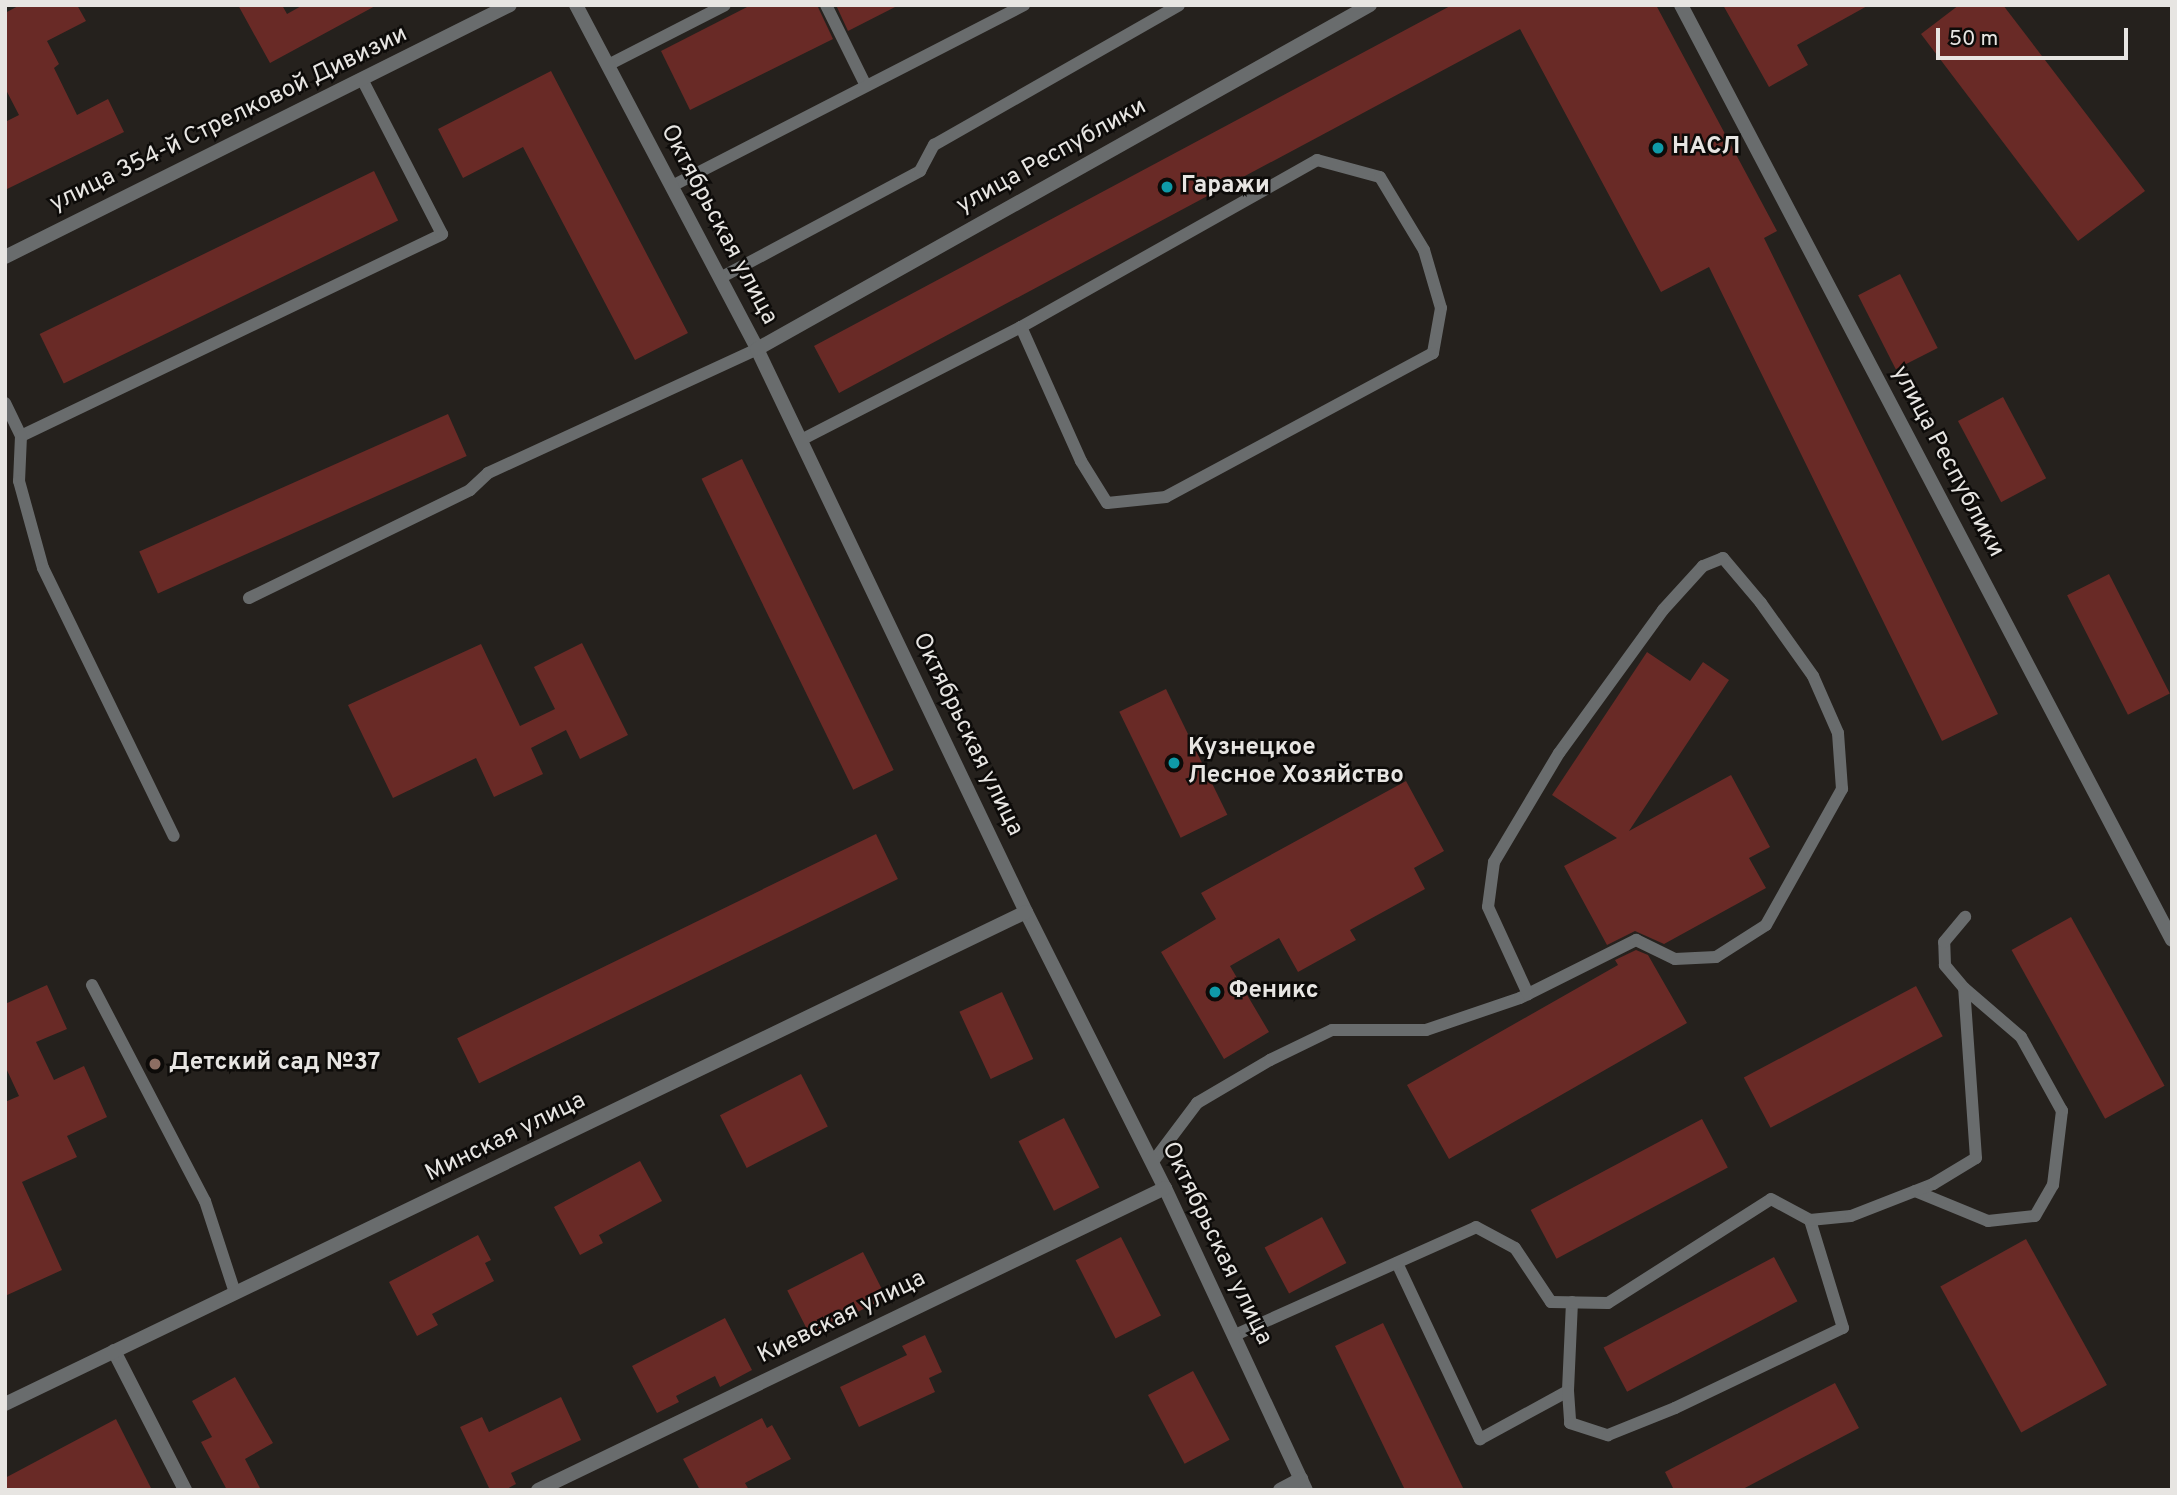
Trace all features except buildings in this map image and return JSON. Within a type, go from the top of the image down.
[{"type":"street","name":"улица 354-й Стрелковой Дивизии","points":[[5,257],[510,5]]},
{"type":"street","name":"Октябрьская улица","points":[[576,5],[757,349],[1026,912],[1153,1163],[1304,1485]]},
{"type":"street","name":"улица Республики","points":[[757,349],[1370,5]]},
{"type":"street","name":"улица Республики","points":[[1681,5],[2172,940]]},
{"type":"street","name":"Минская улица","points":[[5,1404],[1026,912]]},
{"type":"street","name":"Киевская улица","points":[[538,1490],[1165,1188]]},
{"type":"street","points":[[114,1351],[186,1490]]},
{"type":"street","points":[[1280,1490],[1304,1485]]},
{"type":"lane","points":[[608,65],[725,5]]},
{"type":"lane","points":[[826,5],[866,86]]},
{"type":"lane","points":[[672,186],[1024,5]]},
{"type":"lane","points":[[720,278],[919,171],[934,145],[1179,5]]},
{"type":"lane","points":[[21,436],[442,234],[362,79]]},
{"type":"lane","points":[[801,440],[1021,327],[1317,160],[1380,177],[1424,250],[1441,308],[1433,353],[1166,497],[1107,502],[1081,461],[1021,327]]},
{"type":"lane","points":[[249,598],[470,490],[488,473],[757,349]]},
{"type":"lane","points":[[5,403],[21,436],[19,481],[43,568],[174,836]]},
{"type":"lane","points":[[1153,1163],[1197,1103],[1270,1060],[1332,1030],[1426,1030],[1528,994],[1636,940],[1675,960],[1716,957],[1766,925],[1842,789],[1838,733],[1813,676],[1761,603],[1723,558],[1703,566],[1663,610],[1559,753],[1494,862],[1488,908],[1528,994]]},
{"type":"lane","points":[[1915,1191],[1988,1221],[2035,1216],[2053,1185],[2062,1111],[2021,1037],[1964,988],[1945,965],[1944,942],[1965,916]]},
{"type":"lane","points":[[92,985],[205,1201],[235,1293]]},
{"type":"lane","points":[[1235,1335],[1476,1227],[1515,1248],[1551,1302],[1608,1303],[1771,1199],[1810,1220],[1851,1216],[1915,1191],[1976,1158],[1964,988]]},
{"type":"lane","points":[[1572,1302],[1568,1391],[1570,1423],[1608,1435],[1675,1408],[1843,1328],[1810,1220]]},
{"type":"lane","points":[[1397,1263],[1480,1439],[1568,1391]]},
{"type":"place","name":"НАСЛ","points":[[1658,148]]},
{"type":"place","name":"Гаражи","points":[[1167,187]]},
{"type":"place","name":"Кузнецкое Лесное Хозяйство","points":[[1174,763]]},
{"type":"place","name":"Феникс","points":[[1215,992]]},
{"type":"place","name":"Детский сад №37","points":[[155,1064]]}]
